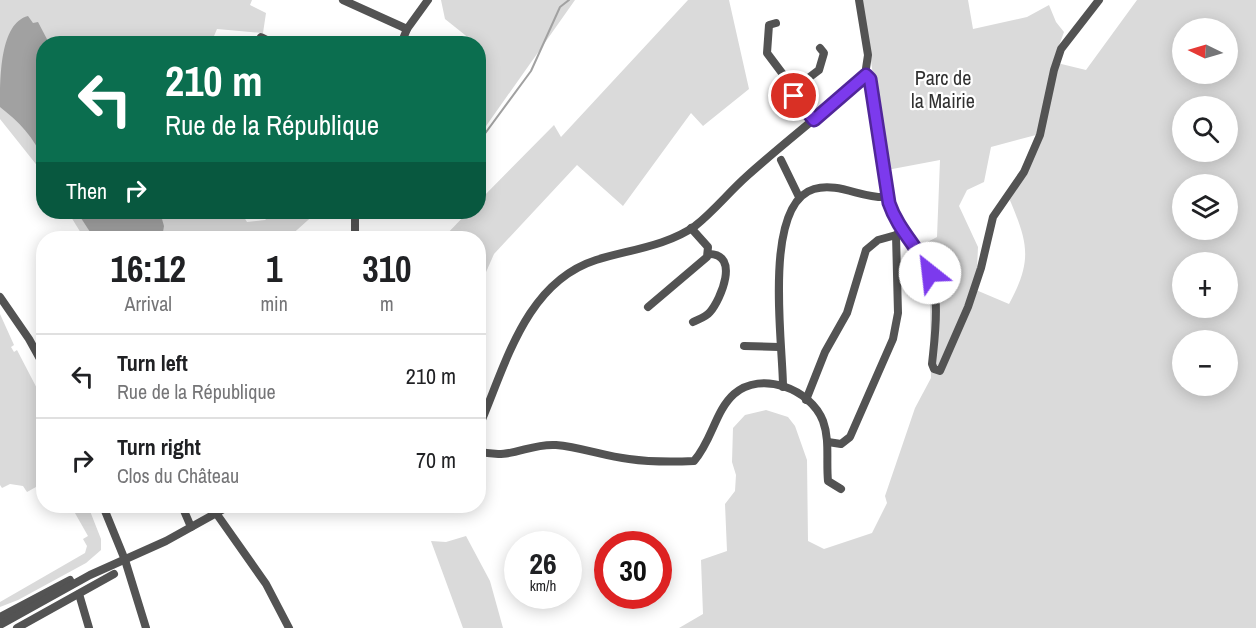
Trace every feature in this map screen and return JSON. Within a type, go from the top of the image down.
[{"type":"street","points":[[343,0],[407,29]]},
{"type":"street","points":[[404,36],[428,0]]},
{"type":"street","points":[[486,411],[523,326],[536,304],[558,280],[595,260],[671,239],[691,228],[750,174],[866,75],[868,55],[859,0]]},
{"type":"street","points":[[899,233],[925,261],[935,288],[936,327],[932,364],[934,369],[940,371],[968,307],[981,268],[993,218],[1024,172],[1040,135],[1054,70],[1061,49],[1099,0]]},
{"type":"street","points":[[777,23],[770,25],[767,53],[794,89],[794,96],[814,120]]},
{"type":"street","points":[[794,89],[819,70],[824,52],[820,48]]},
{"type":"street","points":[[828,442],[841,444],[850,437],[891,347],[898,313],[899,233],[887,197],[871,81],[866,75]]},
{"type":"street","points":[[781,160],[799,197]]},
{"type":"street","points":[[783,387],[779,347],[785,219],[799,197],[815,189],[826,187],[887,197]]},
{"type":"street","points":[[691,228],[708,247],[709,254]]},
{"type":"street","points":[[806,400],[825,352],[847,314],[866,250],[878,240],[899,233]]},
{"type":"street","points":[[648,307],[709,254],[714,254],[724,262],[727,272],[711,311],[693,322]]},
{"type":"street","points":[[0,297],[36,352]]},
{"type":"street","points":[[744,346],[779,347]]},
{"type":"street","points":[[486,453],[509,454],[544,445],[557,445],[628,459],[694,461],[705,447],[724,406],[734,394],[758,382],[783,387],[806,400],[823,420],[828,442],[828,481],[841,489]]},
{"type":"street","points":[[106,513],[125,560],[146,628]]},
{"type":"street","points":[[185,513],[190,527]]},
{"type":"street","points":[[0,625],[90,575],[125,560],[216,513],[266,584],[289,628]]},
{"type":"street","points":[[0,617],[85,573],[125,560]]},
{"type":"street","points":[[17,628],[114,574]]},
{"type":"street","points":[[79,594],[89,628]]},
{"type":"green space","points":[[0,0],[252,0],[250,5],[266,13],[263,33],[217,29],[214,36],[36,36],[36,164],[0,119]]},
{"type":"green space","points":[[441,0],[575,0],[486,126],[486,36],[466,36],[445,19]]},
{"type":"green space","points":[[688,0],[729,0],[749,89],[703,126],[691,113],[623,206],[577,165],[494,254],[486,272],[486,231],[450,231],[461,219],[486,219],[486,194],[554,125],[561,137]]},
{"type":"green space","name":"Parc de la Mairie","points":[[862,0],[968,0],[973,29],[1027,17],[1049,5],[1056,22],[1064,32],[1053,62],[1086,70],[1137,0],[1256,0],[1256,628],[679,628],[703,614],[701,560],[727,551],[725,504],[735,491],[736,475],[732,462],[733,428],[745,415],[766,410],[788,417],[795,426],[807,460],[808,541],[824,549],[872,533],[887,503],[885,496],[915,408],[931,378],[930,298],[918,247],[937,237],[940,160],[887,170]],"holes":[[[1036,135],[1009,198],[1024,240],[1025,251],[1022,275],[1009,304],[976,290],[978,247],[959,206],[967,190],[984,182],[991,147]]]},
{"type":"green space","points":[[72,219],[245,219],[247,222],[266,219],[309,219],[296,231],[80,231]]},
{"type":"green space","points":[[0,314],[14,345],[11,347],[14,352],[17,350],[36,387],[36,487],[27,492],[23,486],[10,484],[2,488],[0,485]]},
{"type":"green space","points":[[75,513],[91,513],[101,539],[101,550],[86,563],[18,600],[0,607],[0,602],[85,553],[87,546],[83,539],[88,536]]},
{"type":"green space","points":[[466,536],[490,581],[503,628],[463,628],[431,541],[446,542]]},
{"type":"shaded area","points":[[28,16],[33,23],[38,22],[45,36],[36,36],[36,146],[13,118],[0,107],[1,67],[4,53],[12,29]]},
{"type":"shaded area","points":[[82,219],[162,219],[164,226],[163,231],[89,231]]},
{"type":"waterway","points":[[486,132],[531,71],[560,7],[569,0]]},
{"type":"route","points":[[794,96],[814,120],[866,75],[870,79],[887,197],[895,219],[918,250],[930,273]]}]
